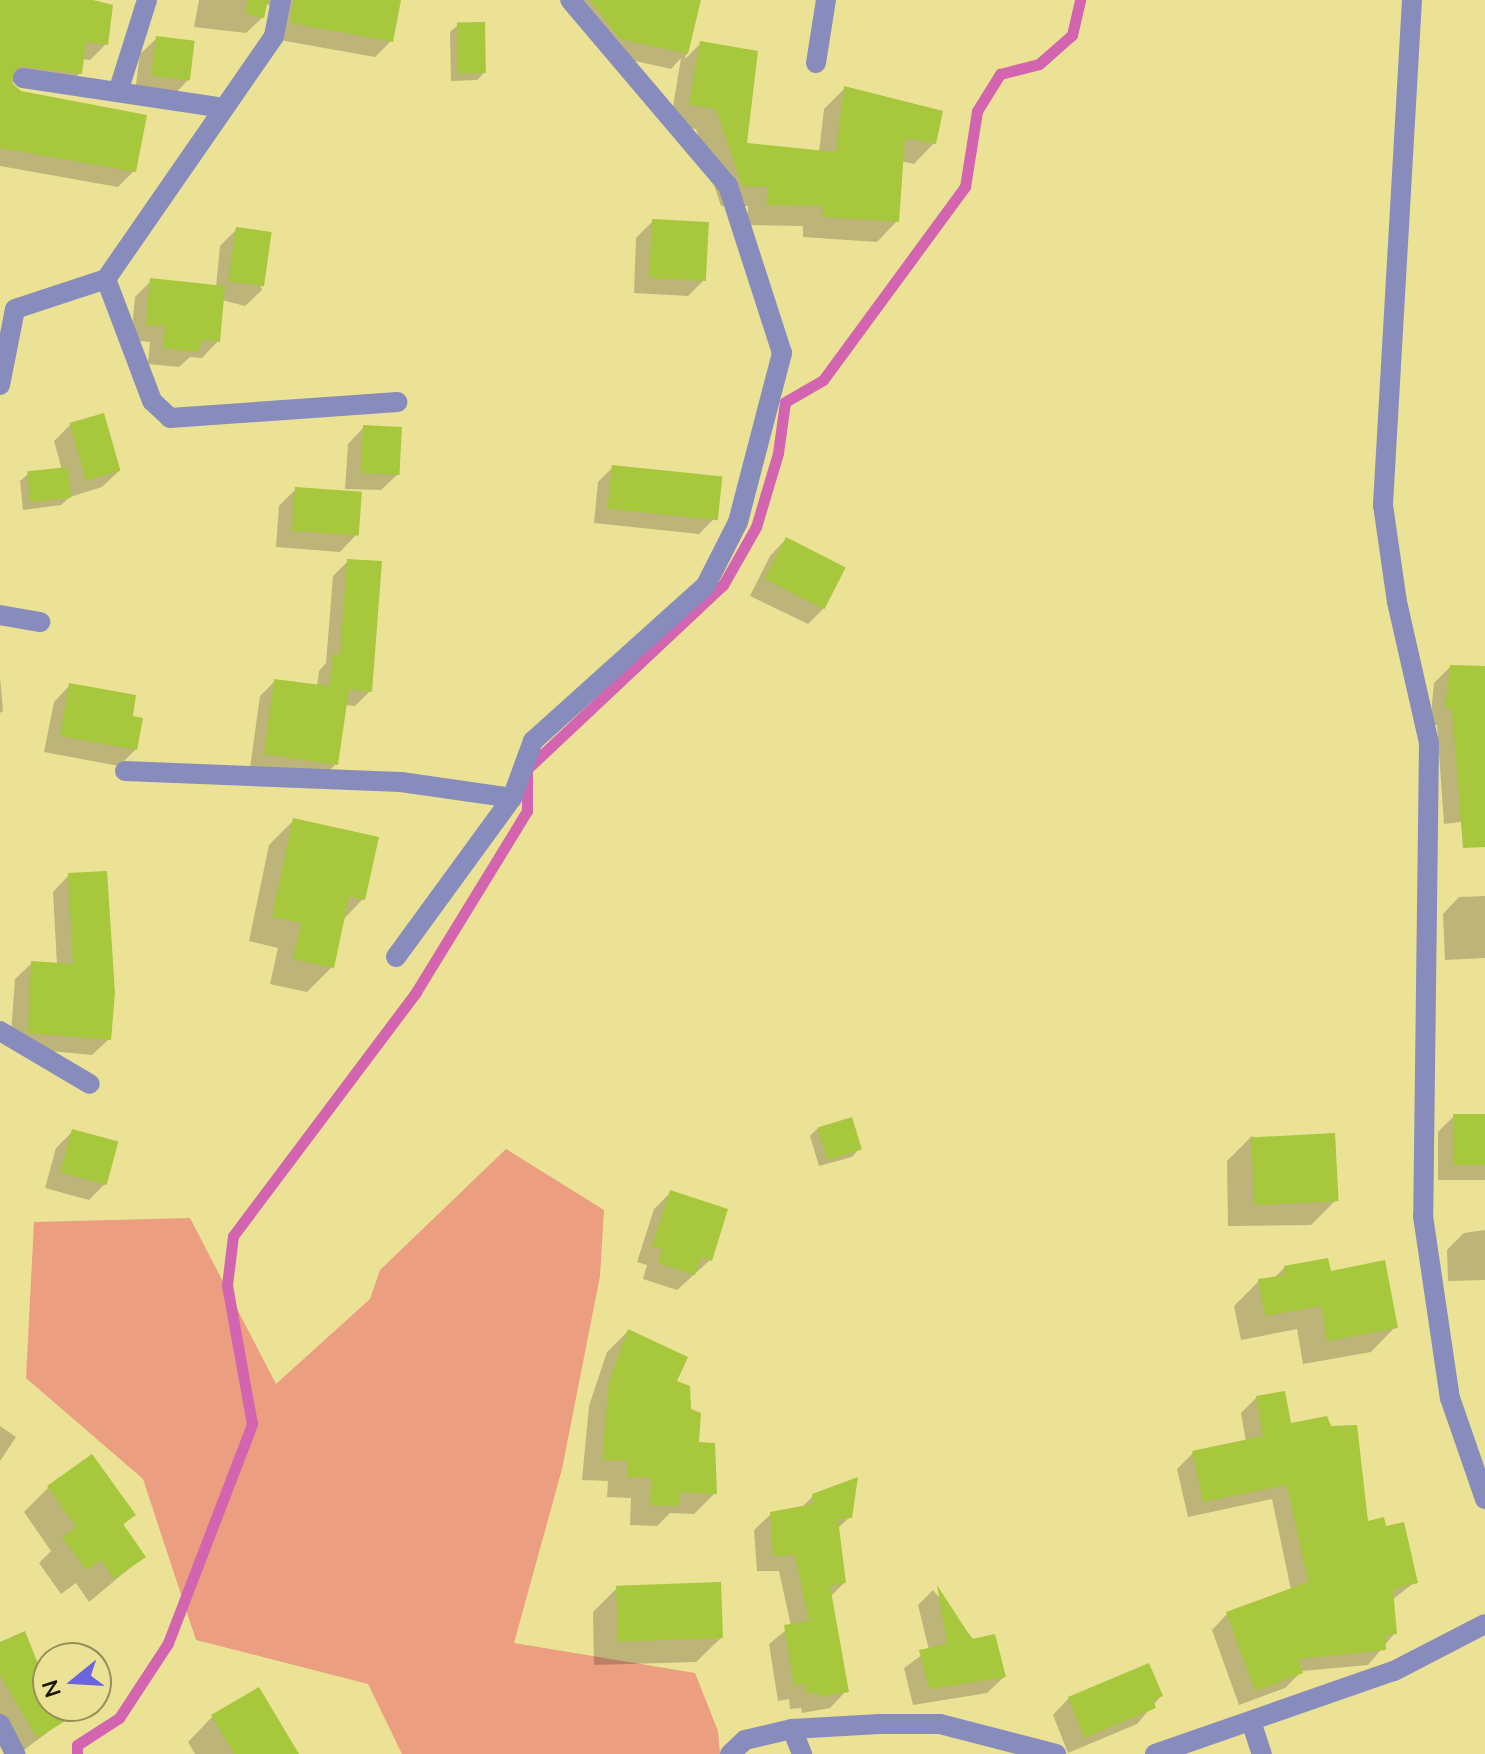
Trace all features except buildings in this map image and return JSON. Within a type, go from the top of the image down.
[{"type":"street","points":[[118,92],[147,0]]},
{"type":"street","points":[[0,385],[15,309],[106,279],[274,36],[281,0]]},
{"type":"street","points":[[396,957],[512,798],[533,741],[706,585],[738,522],[782,353],[728,186],[570,0]]},
{"type":"street","points":[[816,63],[826,0]]},
{"type":"street","points":[[1412,0],[1383,505],[1397,602],[1429,743],[1423,1216],[1450,1398],[1485,1499]]},
{"type":"street","points":[[23,78],[224,108]]},
{"type":"street","points":[[106,279],[152,401],[170,418],[397,402]]},
{"type":"street","points":[[0,615],[40,622]]},
{"type":"street","points":[[125,771],[401,782],[512,798]]},
{"type":"street","points":[[0,1031],[90,1084]]},
{"type":"street","points":[[1155,1754],[1394,1671],[1485,1624]]},
{"type":"street","points":[[1251,1721],[1262,1754]]},
{"type":"street","points":[[0,1724],[15,1754]]},
{"type":"street","points":[[730,1754],[745,1740],[792,1729],[940,1724],[1056,1754]]},
{"type":"street","points":[[792,1729],[802,1754]]},
{"type":"shaded area","points":[[506,1149],[604,1210],[600,1276],[562,1469],[514,1643],[695,1673],[718,1731],[720,1754],[402,1754],[368,1684],[196,1640],[143,1479],[26,1378],[34,1222],[190,1218],[276,1384],[370,1299],[380,1270]]},
{"type":"waterway","points":[[77,1754],[77,1745],[119,1718],[168,1643],[252,1424],[227,1285],[233,1236],[416,992],[527,811],[527,769],[723,585],[756,527],[778,453],[785,402],[823,380],[965,187],[977,111],[1000,74],[1039,64],[1072,35],[1080,0]]}]
